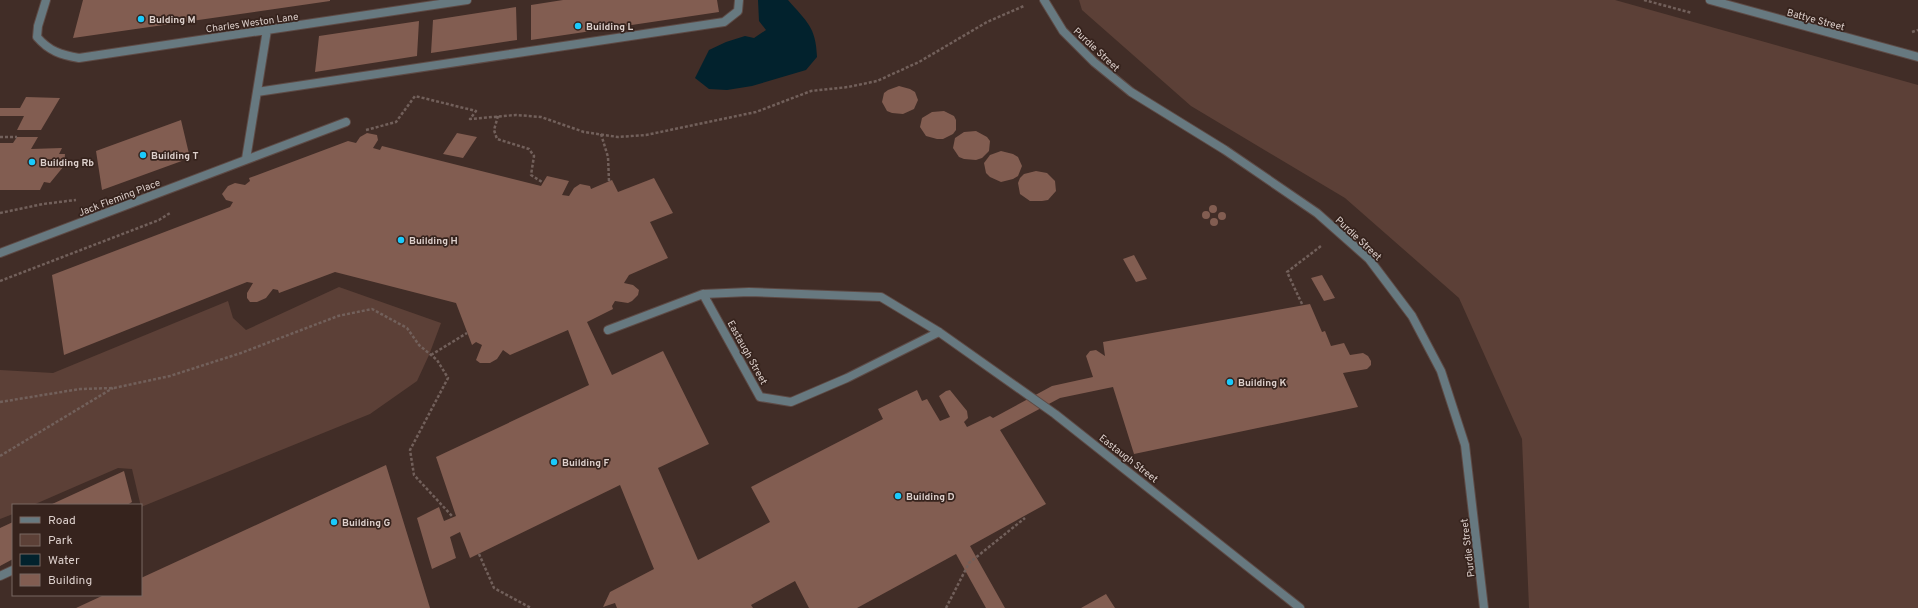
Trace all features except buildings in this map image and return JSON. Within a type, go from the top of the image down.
[{"type":"street","name":"Charles Weston Lane","points":[[46,0],[38,26],[37,37],[45,48],[61,55],[79,58],[467,0]]},
{"type":"street","points":[[257,92],[724,22],[735,16],[740,6],[739,0]]},
{"type":"street","name":"Purdie Street","points":[[1044,0],[1063,31],[1094,62],[1130,92],[1238,159],[1317,213],[1369,259],[1412,316],[1441,371],[1465,445],[1484,608]]},
{"type":"street","name":"Battye Street","points":[[1710,0],[1918,57]]},
{"type":"street","points":[[246,159],[267,30]]},
{"type":"street","name":"Jack Fleming Place","points":[[0,253],[346,122]]},
{"type":"street","name":"Eastaugh Street","points":[[608,330],[703,294],[749,292],[881,297],[939,332],[1055,414],[1300,608]]},
{"type":"street","name":"Eastaugh Street","points":[[703,294],[760,397],[776,400],[791,402],[847,378],[939,332]]},
{"type":"street","points":[[0,576],[12,570]]},
{"type":"path","points":[[346,122],[354,134],[396,122],[415,96],[476,110],[470,119],[516,115],[541,117],[584,132],[618,137],[646,135],[756,112],[811,91],[848,87],[877,80],[919,62],[987,22],[1029,4]]},
{"type":"path","points":[[1912,32],[1918,30]]},
{"type":"path","points":[[498,116],[494,130],[497,139],[529,149],[534,156],[531,175],[542,182]]},
{"type":"path","points":[[601,134],[611,165],[609,181]]},
{"type":"path","points":[[0,137],[17,137]]},
{"type":"path","points":[[1302,304],[1287,272],[1338,232]]},
{"type":"path","points":[[0,402],[80,389],[114,388],[170,376],[242,353],[338,316],[372,309],[407,328],[419,345],[437,360],[448,378],[410,450],[414,475],[452,516]]},
{"type":"path","points":[[431,355],[467,333]]},
{"type":"path","points":[[0,456],[114,388]]},
{"type":"path","points":[[946,608],[969,563],[1026,518]]},
{"type":"path","points":[[479,554],[494,588],[531,608]]},
{"type":"green space","points":[[1079,0],[1615,0],[1918,85],[1918,608],[1529,608],[1522,439],[1459,298],[1345,198],[1191,106],[1082,10]]},
{"type":"green space","points":[[339,287],[441,323],[417,381],[370,414],[142,507],[132,469],[118,468],[35,504],[12,504],[12,514],[0,519],[0,370],[53,373],[228,301],[233,318],[246,330]]},
{"type":"water","points":[[758,0],[788,0],[809,26],[815,39],[817,57],[806,70],[752,86],[727,90],[709,89],[695,78],[709,50],[726,42],[745,36],[754,38],[766,30],[759,21]]},
{"type":"place","name":"Bulding M","points":[[141,19]]},
{"type":"place","name":"Building L","points":[[578,26]]},
{"type":"place","name":"Building T","points":[[143,155]]},
{"type":"place","name":"Building Rb","points":[[32,162]]},
{"type":"place","name":"Building H","points":[[401,240]]},
{"type":"place","name":"Building K","points":[[1230,382]]},
{"type":"place","name":"Building F","points":[[554,462]]},
{"type":"place","name":"Building D","points":[[898,496]]},
{"type":"place","name":"Building G","points":[[334,522]]}]
